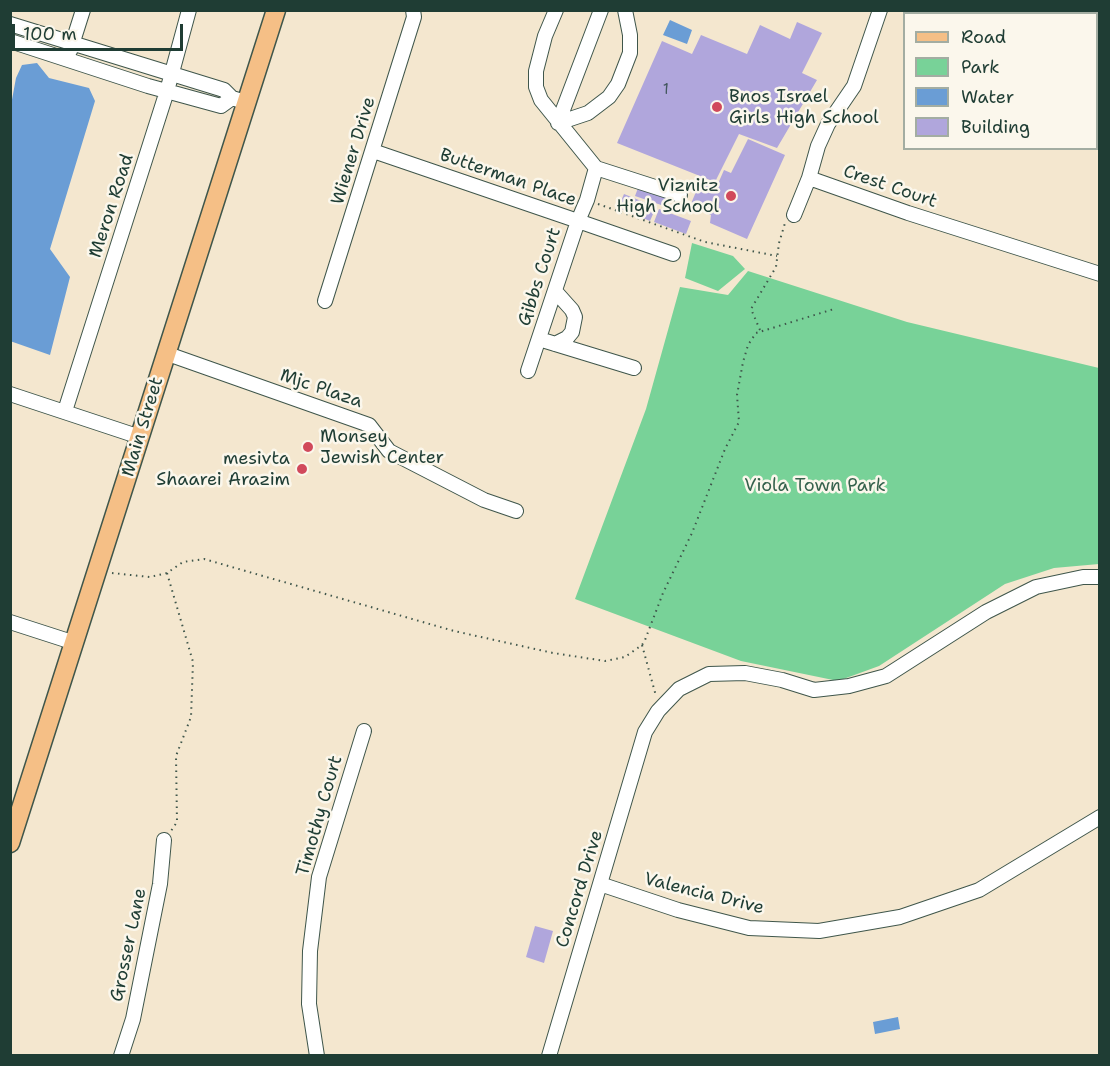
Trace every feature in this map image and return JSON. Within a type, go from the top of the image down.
[{"type":"main road","name":"Main Street","points":[[10,843],[140,437],[239,100],[276,10]]},
{"type":"street","points":[[68,59],[83,10]]},
{"type":"street","name":"Meron Road","points":[[65,411],[167,91],[189,10]]},
{"type":"street","name":"Wiener Drive","points":[[325,302],[414,18],[413,10]]},
{"type":"street","points":[[556,10],[544,36],[536,70],[536,87],[541,100],[596,168],[680,195]]},
{"type":"street","points":[[558,123],[601,10]]},
{"type":"street","points":[[558,123],[588,113],[609,97],[618,84],[630,53],[630,35],[625,10]]},
{"type":"street","points":[[794,215],[828,124],[854,86],[880,10]]},
{"type":"street","points":[[10,24],[224,90],[239,100]]},
{"type":"street","points":[[10,41],[221,106],[239,100]]},
{"type":"street","name":"Butterman Place","points":[[373,151],[578,221],[596,168]]},
{"type":"street","name":"Crest Court","points":[[809,177],[908,213],[1100,274]]},
{"type":"street","name":"Gibbs Court","points":[[528,371],[578,221],[673,254]]},
{"type":"street","points":[[555,291],[572,310],[575,317],[572,332],[567,338],[555,344]]},
{"type":"street","points":[[539,339],[634,368]]},
{"type":"street","name":"Mjc Plaza","points":[[165,353],[369,425],[389,451],[484,500],[516,511]]},
{"type":"street","points":[[10,394],[140,437]]},
{"type":"street","name":"Concord Drive","points":[[549,1056],[645,732],[658,711],[679,689],[709,674],[745,673],[782,680],[814,690],[849,686],[886,676],[986,612],[1036,587],[1083,577],[1100,577]]},
{"type":"street","points":[[10,622],[75,643]]},
{"type":"street","name":"Timothy Court","points":[[317,1056],[309,1004],[310,962],[319,878],[364,731]]},
{"type":"street","name":"Valencia Drive","points":[[600,884],[678,910],[749,928],[819,932],[900,917],[978,890],[1100,817]]},
{"type":"street","name":"Grosser Lane","points":[[121,1056],[133,1019],[160,884],[164,840]]},
{"type":"path","points":[[587,200],[705,242],[777,256]]},
{"type":"path","points":[[760,332],[751,309],[776,267],[784,224],[794,215]]},
{"type":"path","points":[[109,572],[150,577],[167,573],[183,562],[204,559],[454,631],[553,653],[605,661],[625,657],[642,645],[663,593],[693,533],[725,449],[739,422],[737,395],[748,345],[756,333],[834,309]]},
{"type":"path","points":[[164,840],[177,822],[176,756],[191,717],[193,662],[167,573]]},
{"type":"path","points":[[642,645],[656,695],[665,704]]},
{"type":"green space","points":[[692,243],[733,256],[745,269],[718,291],[685,278]]},
{"type":"green space","name":"Viola Town Park","points":[[748,271],[907,322],[1099,368],[1099,564],[1054,568],[1005,584],[879,666],[838,681],[741,661],[575,599],[646,409],[680,287],[728,295]]},
{"type":"water","points":[[670,20],[692,30],[687,44],[663,35]]},
{"type":"water","points":[[37,63],[49,78],[89,88],[95,101],[50,249],[70,277],[50,355],[10,341],[11,105],[16,78],[22,65]]},
{"type":"water","points":[[898,1017],[900,1029],[875,1034],[873,1022]]},
{"type":"building","name":"Bnos Israel Girls High School","points":[[797,22],[822,33],[802,73],[817,80],[777,148],[739,134],[715,182],[617,143],[662,41],[692,54],[701,35],[747,54],[760,25],[790,39]]},
{"type":"building","name":"Viznitz High School","points":[[748,139],[785,155],[747,239],[710,223],[711,215],[690,206],[701,180],[717,186],[724,170],[731,173]]},
{"type":"building","points":[[638,188],[670,200],[667,207],[635,196]]},
{"type":"building","points":[[624,194],[656,207],[650,221],[618,208]]},
{"type":"building","points":[[659,209],[691,221],[686,234],[654,222]]},
{"type":"building","points":[[535,926],[553,931],[544,963],[526,957]]},
{"type":"place","name":"Bnos Israel Girls High School","points":[[717,107]]},
{"type":"place","name":"Viznitz High School","points":[[731,196]]},
{"type":"place","name":"Monsey Jewish Center","points":[[308,447]]},
{"type":"place","name":"mesivta Shaarei Arazim","points":[[302,469]]}]
